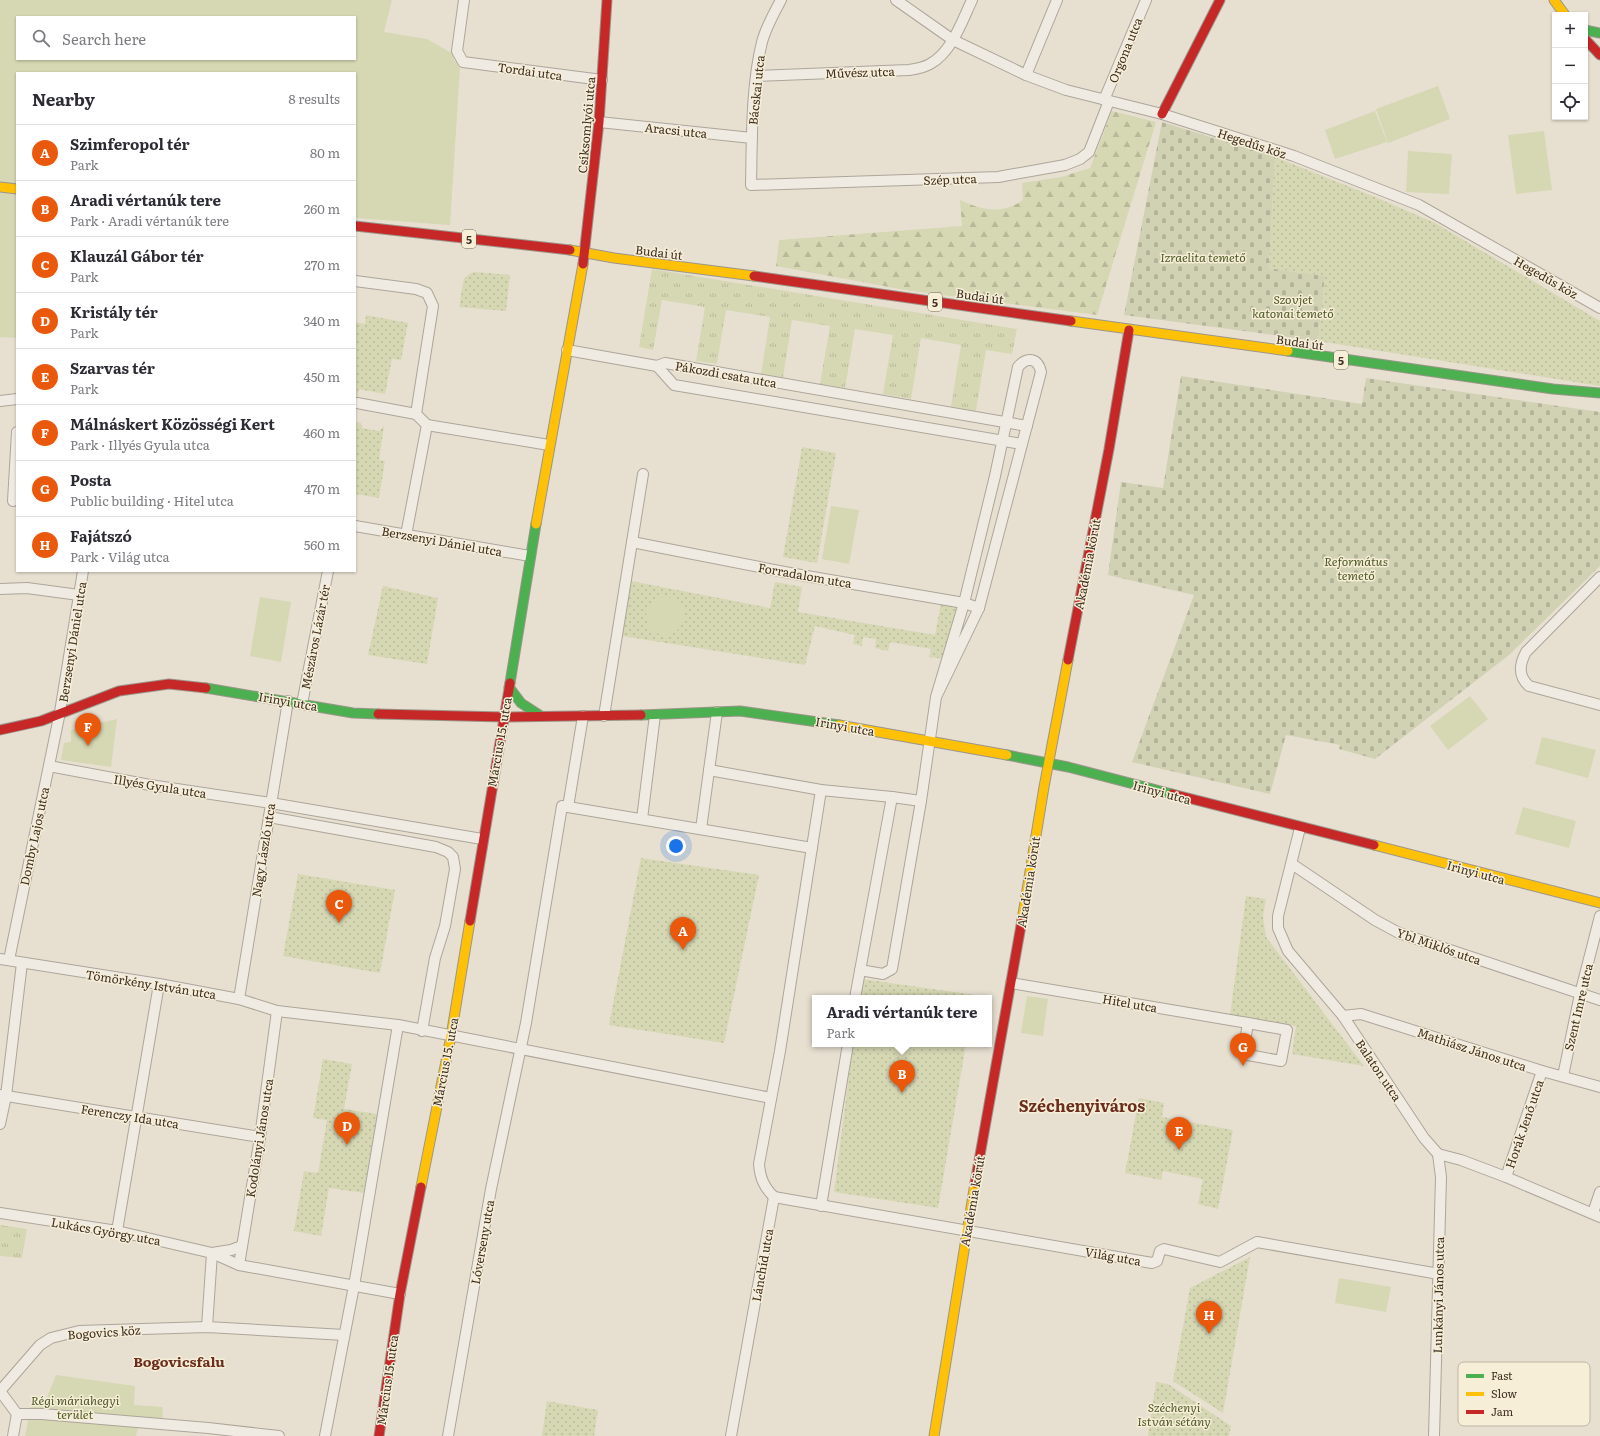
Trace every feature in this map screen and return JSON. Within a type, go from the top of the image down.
[{"type":"street","name":"Tordai utca","points":[[464,0],[456,51],[459,58],[463,62],[602,80]]},
{"type":"street","name":"Csíksomlyói utca","points":[[584,252],[599,122],[607,0]]},
{"type":"street","name":"Bácskai utca","points":[[751,185],[752,138],[757,76],[762,40],[781,0]]},
{"type":"street","name":"Hegedűs köz","points":[[896,0],[953,40],[1026,75],[1066,90],[1162,114],[1294,156],[1419,205],[1600,308]]},
{"type":"street","name":"Művész utca","points":[[757,76],[909,70],[931,63],[953,40],[972,0]]},
{"type":"street","points":[[1026,75],[1057,0]]},
{"type":"street","name":"Orgona utca","points":[[1106,101],[1146,0]]},
{"type":"street","points":[[1162,114],[1220,0]]},
{"type":"street","points":[[1554,0],[1563,12]]},
{"type":"street","points":[[1588,31],[1600,33]]},
{"type":"street","points":[[1588,43],[1600,56]]},
{"type":"street","name":"Szép utca","points":[[751,185],[998,177],[1064,165],[1080,159],[1089,152],[1106,101]]},
{"type":"street","name":"Aracsi utca","points":[[599,122],[752,138]]},
{"type":"street","points":[[0,187],[16,189]]},
{"type":"street","name":"Budai út","points":[[356,226],[584,252],[614,258],[769,278],[1553,389],[1600,393]]},
{"type":"street","name":"Március 15. utca","points":[[379,1436],[400,1294],[450,1036],[530,556],[584,252]]},
{"type":"street","points":[[356,281],[416,289],[427,293],[433,306],[416,414]]},
{"type":"street","name":"Akadémia körút","points":[[934,1436],[967,1231],[1048,764],[1109,449],[1129,330]]},
{"type":"street","points":[[566,350],[657,366]]},
{"type":"street","points":[[860,970],[883,974],[892,969],[921,801],[936,697],[964,603],[996,476],[1018,367],[1026,360],[1032,359],[1037,362],[1041,372],[979,608],[936,697]]},
{"type":"street","name":"Pákozdi csata utca","points":[[1022,444],[674,385],[657,366],[665,363],[1027,426]]},
{"type":"street","name":"Budai út","points":[[1553,389],[1600,400]]},
{"type":"street","points":[[0,401],[16,399]]},
{"type":"street","points":[[357,403],[416,414],[427,425],[549,445]]},
{"type":"street","points":[[406,535],[427,425]]},
{"type":"street","points":[[13,501],[16,449]]},
{"type":"street","points":[[604,716],[643,474]]},
{"type":"street","name":"Berzsenyi Dániel utca","points":[[356,526],[530,556]]},
{"type":"street","name":"Forradalom utca","points":[[632,542],[795,574],[964,603],[979,608]]},
{"type":"street","name":"Berzsenyi Dániel utca","points":[[60,712],[83,572]]},
{"type":"street","name":"Mészáros Lázár tér","points":[[302,704],[328,572]]},
{"type":"street","points":[[1600,576],[1526,652],[1520,662],[1520,674],[1524,682],[1529,686],[1600,705]]},
{"type":"street","points":[[0,589],[27,588],[79,596]]},
{"type":"street","name":"Irinyi utca","points":[[0,730],[41,721],[60,712],[119,691],[169,684],[197,686],[353,713],[504,717],[655,715],[740,711],[797,718],[1048,764],[1110,778],[1600,904]]},
{"type":"street","name":"Március 15. utca","points":[[509,687],[520,703],[542,716]]},
{"type":"street","name":"Nagy László utca","points":[[239,999],[288,701]]},
{"type":"street","name":"Domby Lajos utca","points":[[4,959],[49,766],[60,712]]},
{"type":"street","points":[[701,829],[717,712]]},
{"type":"street","points":[[642,819],[655,715]]},
{"type":"street","points":[[583,716],[568,807],[812,848]]},
{"type":"street","name":"Illyés Gyula utca","points":[[49,766],[150,785],[271,803],[482,839]]},
{"type":"street","points":[[708,770],[822,790],[921,801]]},
{"type":"street","points":[[774,1197],[767,1190],[760,1177],[759,1164],[822,790]]},
{"type":"street","points":[[856,995],[892,797]]},
{"type":"street","name":"Lóverseny utca","points":[[448,1436],[491,1189],[521,1049],[562,806],[568,807]]},
{"type":"street","points":[[269,817],[436,846],[448,852],[453,857],[455,869],[446,926],[435,958],[422,1031]]},
{"type":"street","name":"Balaton utca","points":[[1300,828],[1278,916],[1278,928],[1281,937],[1288,951],[1343,1016],[1424,1138],[1438,1154]]},
{"type":"street","name":"Ybl Miklós utca","points":[[1292,864],[1375,920],[1399,933],[1600,1000]]},
{"type":"street","name":"Szent Imre utca","points":[[1563,1076],[1580,994],[1600,916]]},
{"type":"street","name":"Tömörkény István utca","points":[[4,959],[159,984],[239,999],[277,1011],[398,1026],[771,1098]]},
{"type":"street","points":[[0,1124],[22,963]]},
{"type":"street","name":"Hitel utca","points":[[1011,982],[1248,1023],[1287,1030],[1282,1061],[1243,1054],[1248,1023]]},
{"type":"street","points":[[117,1231],[159,984]]},
{"type":"street","name":"Kodolányi János utca","points":[[239,1265],[260,1137],[277,1011]]},
{"type":"street","name":"Mathiász János utca","points":[[1343,1016],[1361,1014],[1542,1071],[1600,1087]]},
{"type":"street","points":[[326,1436],[354,1286],[398,1026]]},
{"type":"street","points":[[821,1206],[848,1047]]},
{"type":"street","name":"Horák Jenő utca","points":[[1506,1177],[1542,1071]]},
{"type":"street","name":"Ferenczy Ida utca","points":[[3,1096],[260,1137]]},
{"type":"street","points":[[1438,1154],[1461,1160],[1506,1177],[1597,1215],[1600,1192]]},
{"type":"street","name":"Lunkányi János utca","points":[[1434,1436],[1441,1177],[1438,1154]]},
{"type":"street","name":"Világ utca","points":[[774,1197],[1152,1263],[1157,1261],[1160,1251],[1164,1249],[1220,1262],[1257,1242],[1439,1274]]},
{"type":"street","name":"Lánchíd utca","points":[[731,1436],[774,1197]]},
{"type":"street","name":"Lukács György utca","points":[[0,1213],[117,1231],[212,1252],[239,1265],[400,1294]]},
{"type":"street","name":"Lukács György utca","points":[[212,1252],[230,1250],[242,1246]]},
{"type":"street","points":[[207,1327],[212,1252]]},
{"type":"street","name":"Bogovics köz","points":[[0,1391],[40,1345],[51,1338],[79,1331],[207,1327],[344,1336]]},
{"type":"street","points":[[0,1391],[17,1414],[13,1436]]},
{"type":"street","points":[[17,1414],[42,1414],[207,1432],[279,1436]]},
{"type":"green space","points":[[0,0],[392,0],[384,32],[427,39],[453,54],[454,60],[460,68],[450,225],[356,218],[356,72],[16,72],[16,338],[0,337]]},
{"type":"green space","points":[[1438,86],[1450,119],[1388,143],[1376,109]]},
{"type":"green space","points":[[1112,111],[1156,122],[1097,315],[905,290],[776,266],[779,240],[962,226],[960,200],[976,206],[992,209],[1007,208],[1015,205],[1023,200],[1022,183],[1061,177],[1090,168]]},
{"type":"green space","points":[[1375,111],[1387,142],[1335,159],[1325,130]]},
{"type":"green space","name":"Izraelita temető","points":[[1162,122],[1275,157],[1269,268],[1325,276],[1318,341],[1124,315]]},
{"type":"green space","points":[[1544,131],[1552,190],[1516,194],[1508,135]]},
{"type":"green space","points":[[1408,151],[1452,154],[1449,194],[1406,192]]},
{"type":"green space","points":[[1275,157],[1435,223],[1600,321],[1600,386],[1318,341],[1325,276],[1269,268]]},
{"type":"green space","points":[[652,269],[1017,329],[1012,354],[986,350],[976,411],[951,407],[961,345],[921,338],[911,399],[883,394],[893,335],[855,329],[845,388],[820,384],[830,326],[792,320],[783,378],[761,374],[770,317],[726,310],[717,364],[696,361],[705,307],[662,300],[653,350],[639,347]]},
{"type":"green space","points":[[476,272],[510,275],[506,311],[459,307],[464,278],[471,273]]},
{"type":"green space","points":[[366,315],[408,323],[401,360],[392,359],[385,394],[359,389],[356,403],[356,322],[365,324]]},
{"type":"green space","name":"Református temető","points":[[1181,376],[1362,404],[1366,378],[1600,412],[1600,566],[1509,655],[1375,759],[1339,749],[1340,745],[1286,735],[1270,794],[1132,762],[1194,595],[1108,575],[1121,482],[1163,488]]},
{"type":"green space","points":[[356,422],[361,423],[362,428],[379,431],[384,426],[379,460],[385,461],[379,498],[356,494]]},
{"type":"green space","points":[[802,447],[836,453],[817,563],[783,557]]},
{"type":"green space","points":[[831,506],[859,510],[849,564],[822,559]]},
{"type":"green space","points":[[631,581],[770,608],[775,582],[802,587],[798,612],[935,635],[941,603],[959,606],[944,659],[929,657],[931,649],[890,642],[888,651],[875,648],[876,639],[863,637],[862,646],[853,644],[855,635],[815,626],[805,665],[622,636]]},
{"type":"green space","points":[[383,586],[438,598],[427,664],[368,655]]},
{"type":"green space","points":[[260,597],[291,602],[281,662],[250,656]]},
{"type":"green space","points":[[661,597],[669,597],[679,602],[683,609],[683,623],[679,630],[669,635],[661,635],[651,630],[649,627],[646,620],[646,612],[651,602],[654,600]]},
{"type":"green space","points":[[1470,696],[1488,719],[1448,750],[1430,726]]},
{"type":"green space","points":[[117,719],[111,767],[61,760],[64,743],[71,742],[71,730]]},
{"type":"green space","points":[[1542,737],[1596,750],[1588,778],[1535,764]]},
{"type":"green space","points":[[1523,807],[1576,821],[1569,848],[1515,834]]},
{"type":"green space","points":[[641,858],[759,875],[724,1043],[609,1025]]},
{"type":"green space","points":[[298,874],[395,890],[380,973],[283,956]]},
{"type":"green space","points":[[1246,896],[1266,899],[1263,917],[1266,937],[1364,1066],[1292,1054],[1296,1026],[1230,1015]]},
{"type":"green space","points":[[862,979],[975,995],[859,995]]},
{"type":"green space","points":[[1027,996],[1048,999],[1043,1036],[1021,1033]]},
{"type":"green space","points":[[853,1047],[965,1047],[938,1208],[834,1192]]},
{"type":"green space","points":[[323,1059],[352,1064],[344,1109],[377,1114],[364,1193],[329,1188],[321,1236],[294,1231],[304,1171],[318,1173],[327,1120],[313,1118]]},
{"type":"green space","points":[[1139,1098],[1164,1103],[1162,1117],[1233,1130],[1218,1209],[1198,1204],[1203,1179],[1163,1171],[1161,1180],[1125,1173]]},
{"type":"green space","points":[[0,1225],[27,1229],[22,1258],[0,1256]]},
{"type":"green space","points":[[1250,1257],[1223,1413],[1173,1381],[1190,1288]]},
{"type":"green space","points":[[1339,1278],[1391,1287],[1386,1312],[1335,1303]]},
{"type":"green space","name":"Régi máriahegyi terület","points":[[56,1375],[135,1386],[134,1405],[163,1407],[162,1428],[138,1427],[136,1436],[25,1436],[32,1399],[46,1400]]},
{"type":"green space","name":"Széchenyi István sétány","points":[[1156,1382],[1168,1384],[1231,1426],[1229,1436],[1148,1436]]},
{"type":"green space","points":[[547,1401],[598,1410],[594,1436],[542,1436]]},
{"type":"traffic: fast","points":[[1588,31],[1600,33]]},
{"type":"traffic: fast","points":[[1288,351],[1553,389],[1600,393]]},
{"type":"traffic: fast","points":[[510,683],[536,524]]},
{"type":"traffic: fast","points":[[509,687],[521,703],[541,716]]},
{"type":"traffic: fast","points":[[206,688],[353,713],[378,714]]},
{"type":"traffic: fast","points":[[641,715],[740,711],[839,725]]},
{"type":"traffic: fast","points":[[1007,755],[1068,767],[1172,794]]},
{"type":"traffic: slow","points":[[1554,0],[1563,12]]},
{"type":"traffic: slow","points":[[0,187],[16,189]]},
{"type":"traffic: slow","points":[[570,250],[614,258],[754,276]]},
{"type":"traffic: slow","points":[[536,524],[583,264]]},
{"type":"traffic: slow","points":[[1071,321],[1288,351]]},
{"type":"traffic: slow","points":[[1022,920],[1044,787],[1068,660]]},
{"type":"traffic: slow","points":[[839,725],[1007,755]]},
{"type":"traffic: slow","points":[[1374,845],[1600,903]]},
{"type":"traffic: slow","points":[[421,1187],[451,1036],[470,921]]},
{"type":"traffic: slow","points":[[934,1436],[975,1183]]},
{"type":"traffic: jam","points":[[583,264],[599,122],[607,0]]},
{"type":"traffic: jam","points":[[1162,114],[1220,0]]},
{"type":"traffic: jam","points":[[1588,42],[1600,55]]},
{"type":"traffic: jam","points":[[356,226],[570,250]]},
{"type":"traffic: jam","points":[[754,276],[1071,321]]},
{"type":"traffic: jam","points":[[1068,660],[1109,449],[1129,330]]},
{"type":"traffic: jam","points":[[470,921],[510,683]]},
{"type":"traffic: jam","points":[[0,730],[41,721],[119,691],[169,684],[206,688]]},
{"type":"traffic: jam","points":[[378,714],[504,717],[641,715]]},
{"type":"traffic: jam","points":[[1172,794],[1374,845]]},
{"type":"traffic: jam","points":[[975,1183],[1022,920]]},
{"type":"traffic: jam","points":[[379,1436],[400,1294],[421,1187]]},
{"type":"place","name":"Málnáskert Közösségi Kert","points":[[88,746]]},
{"type":"place","name":"Klauzál Gábor tér","points":[[339,923]]},
{"type":"place","name":"Szimferopol tér","points":[[683,950]]},
{"type":"place","name":"Posta","points":[[1243,1066]]},
{"type":"place","name":"Aradi vértanúk tere","points":[[902,1093]]},
{"type":"place","name":"Kristály tér","points":[[347,1145]]},
{"type":"place","name":"Szarvas tér","points":[[1179,1150]]},
{"type":"place","name":"Fajátszó","points":[[1209,1334]]},
{"type":"district","name":"Széchenyiváros","points":[[1082,1105]]},
{"type":"district","name":"Bogovicsfalu","points":[[179,1361]]},
{"type":"park label","name":"Szovjet katonai temető","points":[[1293,306]]}]
